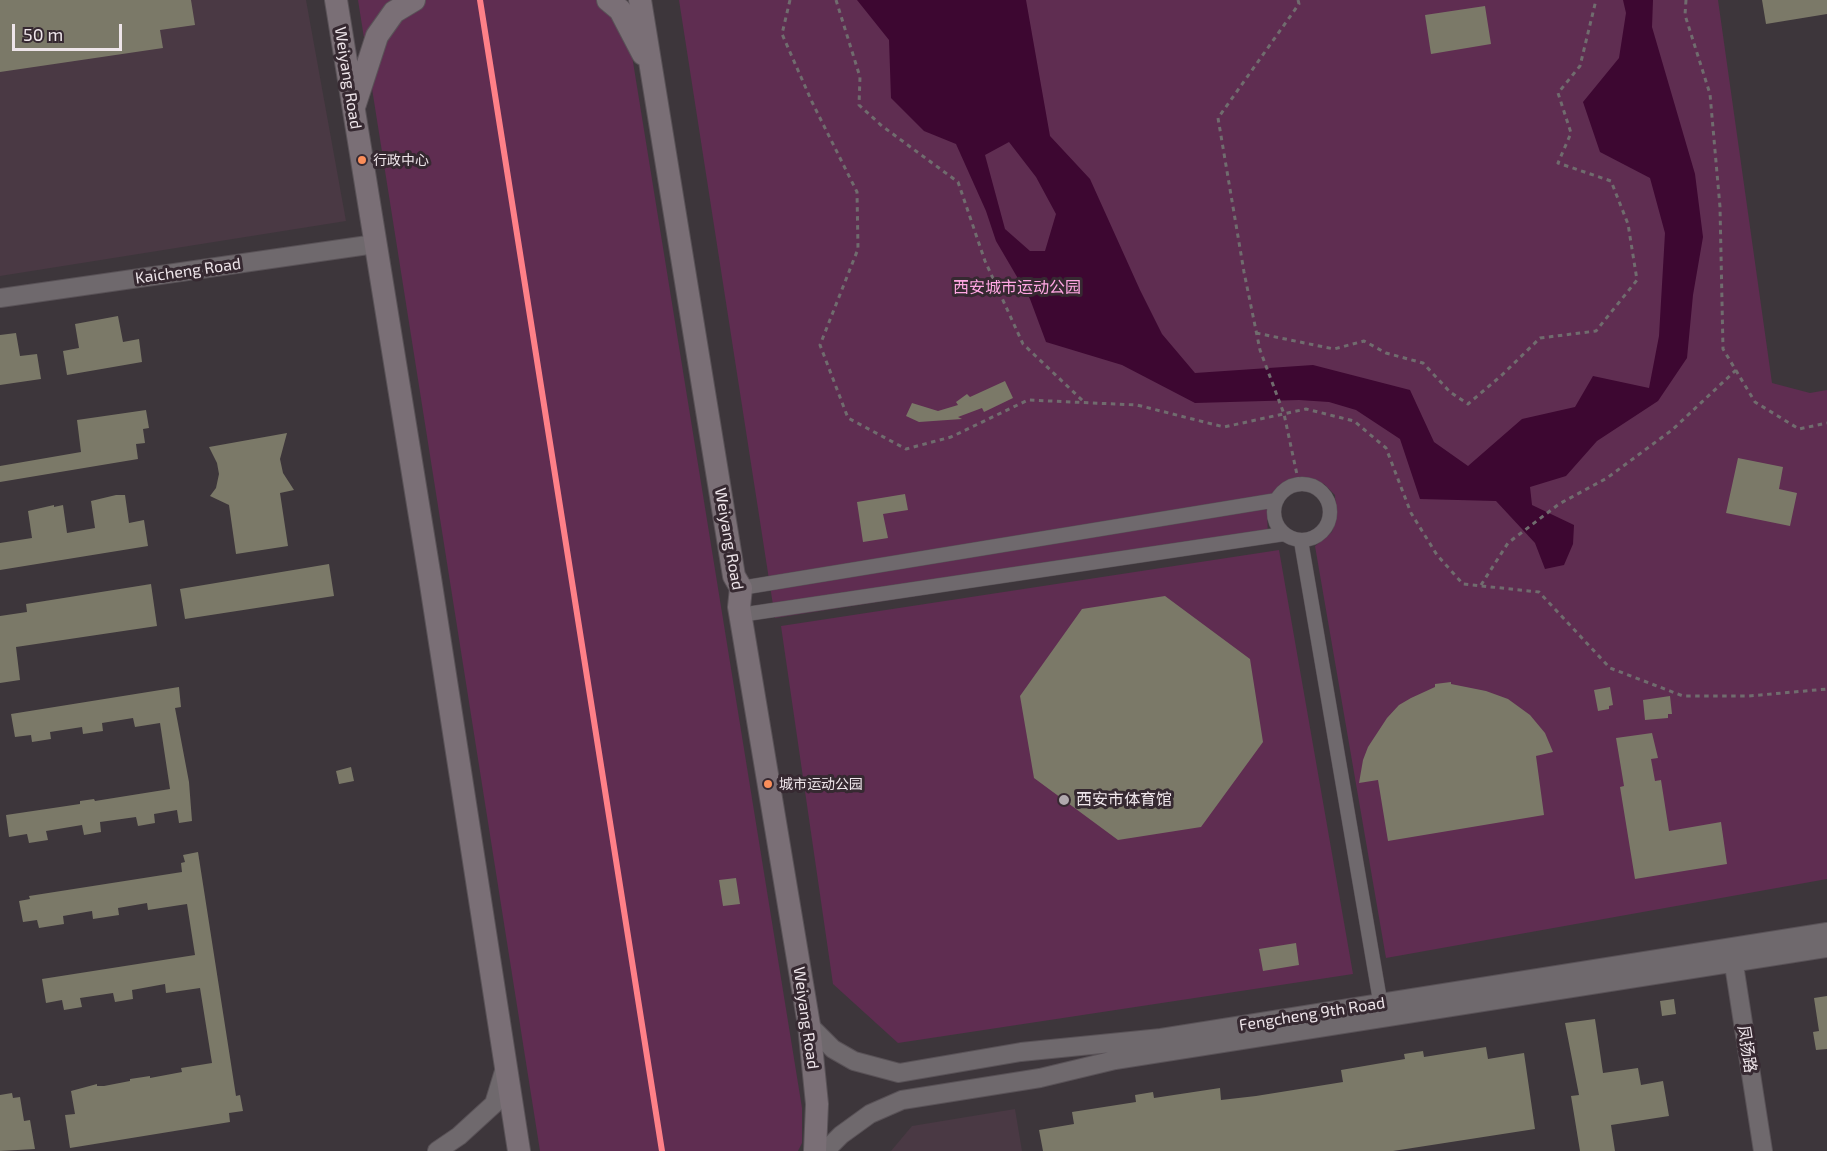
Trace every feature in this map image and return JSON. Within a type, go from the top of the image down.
[{"type":"main road","name":"Weiyang Road","points":[[336,0],[434,601],[519,1151]]},
{"type":"main road","points":[[354,110],[377,36],[394,12],[414,0]]},
{"type":"main road","points":[[608,0],[620,10],[652,71]]},
{"type":"main road","name":"Weiyang Road","points":[[640,0],[734,576],[741,588],[740,615],[809,1025],[817,1104],[815,1151]]},
{"type":"street","name":"Kaicheng Road","points":[[0,298],[375,244]]},
{"type":"street","points":[[1299,484],[1317,488],[1329,501],[1331,510],[1326,528],[1311,540],[1292,539],[1284,534],[1275,517],[1274,508],[1277,500],[1290,487],[1299,484]]},
{"type":"street","points":[[741,588],[1277,500]]},
{"type":"street","points":[[740,615],[1284,534]]},
{"type":"street","points":[[1301,541],[1382,1010]]},
{"type":"street","name":"Fengcheng 9th Road","points":[[809,1025],[833,1049],[855,1061],[899,1073],[1021,1052],[1161,1038],[1382,1010],[1732,955],[1827,932]]},
{"type":"street","name":"Fengcheng 9th Road","points":[[1732,955],[1827,948]]},
{"type":"street","name":"凤扬路","points":[[1732,955],[1763,1151]]},
{"type":"street","name":"Fengcheng 9th Road","points":[[825,1151],[841,1135],[870,1114],[902,1100],[1040,1078],[1116,1060],[1382,1010]]},
{"type":"street","points":[[437,1151],[459,1136],[494,1104],[506,1066]]},
{"type":"path","points":[[790,0],[782,34],[812,102],[857,192],[858,249],[820,345],[848,418],[906,449],[951,438],[1028,400],[1137,405],[1224,427],[1306,409],[1354,421],[1386,448],[1411,513],[1437,555],[1463,584],[1539,592],[1610,668],[1683,696],[1749,696],[1827,689]]},
{"type":"path","points":[[836,0],[860,77],[859,105],[882,126],[958,182],[985,261],[1023,344],[1085,403]]},
{"type":"path","points":[[1298,0],[1299,4],[1218,118],[1256,333],[1284,414],[1299,484]]},
{"type":"path","points":[[1256,333],[1334,349],[1364,341],[1386,353],[1422,363],[1450,392],[1468,404],[1540,338],[1596,331],[1637,280],[1628,224],[1611,181],[1558,163],[1571,133],[1558,93],[1580,66],[1596,0]]},
{"type":"path","points":[[1686,0],[1685,15],[1710,94],[1720,207],[1724,349],[1755,402],[1799,429],[1827,423]]},
{"type":"path","points":[[1481,586],[1508,543],[1558,504],[1606,478],[1672,430],[1736,370]]},
{"type":"shaded area","points":[[0,0],[306,0],[346,221],[0,276]]},
{"type":"shaded area","points":[[857,0],[1026,0],[1050,136],[1090,179],[1162,334],[1195,373],[1313,365],[1410,390],[1434,442],[1468,466],[1522,419],[1575,407],[1593,376],[1649,388],[1659,336],[1665,233],[1650,178],[1600,152],[1583,102],[1619,58],[1626,13],[1623,0],[1653,0],[1652,27],[1695,174],[1703,237],[1693,295],[1687,358],[1658,401],[1597,441],[1566,476],[1530,487],[1532,505],[1574,525],[1573,544],[1564,565],[1545,569],[1535,543],[1496,501],[1420,499],[1400,439],[1356,410],[1329,402],[1299,400],[1195,403],[1122,365],[1046,342],[1030,299],[996,241],[986,211],[956,144],[924,131],[891,98],[889,40]],"holes":[[[1009,142],[1036,177],[1056,214],[1045,251],[1030,251],[1005,229],[985,155]]]},
{"type":"shaded area","points":[[1015,1109],[1022,1151],[891,1151],[912,1126]]},
{"type":"green space","points":[[358,0],[623,0],[802,1108],[802,1143],[798,1151],[540,1151]]},
{"type":"green space","name":"西安城市运动公园","points":[[679,0],[1718,0],[1772,383],[1810,393],[1827,390],[1827,879],[1386,958],[1315,546],[1332,532],[1336,516],[1335,495],[1324,484],[1307,478],[1291,480],[1276,489],[1267,508],[1268,541],[775,618]]},
{"type":"green space","name":"西安市体育馆","points":[[1279,550],[1353,974],[898,1043],[833,984],[781,626]]},
{"type":"building","points":[[0,0],[191,0],[195,25],[160,30],[163,48],[0,72]]},
{"type":"building","points":[[1762,0],[1827,0],[1827,14],[1766,24]]},
{"type":"building","points":[[1485,6],[1491,44],[1431,54],[1425,15]]},
{"type":"building","points":[[118,316],[123,342],[139,339],[142,362],[67,375],[63,351],[79,348],[75,324]]},
{"type":"building","points":[[16,333],[20,356],[37,354],[41,379],[0,385],[0,335]]},
{"type":"building","points":[[1005,381],[1013,398],[984,412],[982,408],[958,417],[962,419],[919,422],[906,416],[912,403],[938,411],[958,405],[956,402],[967,394],[970,397]]},
{"type":"building","points":[[146,410],[149,428],[143,429],[145,443],[136,444],[138,459],[0,482],[0,466],[81,452],[77,420]]},
{"type":"building","points":[[287,433],[280,459],[283,473],[294,490],[280,493],[288,546],[236,554],[229,505],[210,496],[216,488],[219,474],[217,463],[209,447]]},
{"type":"building","points":[[1738,458],[1783,467],[1779,489],[1797,493],[1790,526],[1726,513]]},
{"type":"building","points":[[905,494],[908,510],[883,514],[888,538],[863,542],[857,502]]},
{"type":"building","points":[[125,495],[129,523],[144,520],[148,546],[0,570],[0,543],[32,538],[28,511],[63,505],[67,533],[95,528],[91,501]]},
{"type":"building","points":[[329,564],[334,596],[185,619],[180,589]]},
{"type":"building","points":[[151,584],[157,626],[16,647],[20,680],[0,683],[0,616],[27,612],[26,604]]},
{"type":"building","points":[[1165,596],[1250,659],[1263,742],[1201,827],[1118,840],[1034,778],[1020,696],[1082,609]]},
{"type":"building","points":[[1451,682],[1451,684],[1486,691],[1508,699],[1530,715],[1545,733],[1553,752],[1536,756],[1544,815],[1388,841],[1378,780],[1359,783],[1368,747],[1387,718],[1399,705],[1435,687],[1435,684]]},
{"type":"building","points":[[179,687],[181,707],[175,708],[189,782],[192,821],[179,823],[177,810],[154,814],[155,823],[138,826],[136,817],[100,822],[101,832],[84,835],[82,825],[46,831],[48,840],[29,843],[27,834],[9,837],[6,815],[80,804],[80,801],[94,799],[95,801],[170,789],[160,723],[135,727],[133,718],[102,723],[103,731],[83,734],[82,727],[50,732],[51,739],[32,742],[31,735],[15,737],[11,714]]},
{"type":"building","points":[[1610,687],[1613,705],[1609,706],[1609,709],[1598,711],[1594,690]]},
{"type":"building","points":[[1670,696],[1672,714],[1668,714],[1668,718],[1645,720],[1643,700]]},
{"type":"building","points":[[1652,733],[1658,758],[1651,759],[1655,781],[1661,780],[1669,831],[1721,822],[1727,864],[1635,879],[1620,787],[1624,786],[1616,738]]},
{"type":"building","points":[[351,767],[354,781],[339,784],[336,771]]},
{"type":"building","points":[[198,852],[236,1096],[240,1095],[243,1111],[229,1113],[230,1122],[70,1148],[65,1115],[75,1114],[71,1091],[97,1084],[97,1086],[104,1086],[130,1081],[130,1079],[182,1072],[181,1068],[212,1063],[200,988],[166,993],[165,984],[132,990],[133,999],[115,1002],[113,993],[80,998],[82,1007],[64,1010],[62,1000],[46,1003],[42,979],[195,955],[187,904],[148,910],[147,903],[118,908],[119,915],[93,919],[92,911],[63,916],[64,924],[39,928],[37,920],[23,922],[19,901],[30,899],[29,896],[182,872],[181,863],[185,862],[183,855]]},
{"type":"building","points":[[736,878],[740,904],[723,906],[719,880]]},
{"type":"building","points":[[1296,943],[1299,965],[1263,971],[1259,949]]},
{"type":"building","points":[[1827,996],[1827,1049],[1816,1050],[1813,1032],[1819,1031],[1814,998]]},
{"type":"building","points":[[1674,999],[1676,1014],[1662,1016],[1660,1001]]},
{"type":"building","points":[[1595,1019],[1603,1073],[1638,1068],[1641,1085],[1663,1081],[1669,1116],[1611,1125],[1615,1151],[1580,1151],[1571,1096],[1579,1095],[1565,1023]]},
{"type":"building","points":[[1486,1047],[1488,1059],[1524,1053],[1535,1129],[1393,1151],[1043,1151],[1039,1130],[1074,1124],[1072,1112],[1136,1102],[1135,1095],[1153,1092],[1154,1098],[1220,1088],[1221,1100],[1256,1096],[1343,1082],[1341,1070],[1405,1059],[1404,1054],[1423,1051],[1424,1057]]},
{"type":"building","points":[[12,1093],[13,1098],[20,1097],[24,1121],[30,1120],[35,1149],[0,1151],[0,1095]]},
{"type":"transit line","points":[[480,0],[662,1151]]},
{"type":"place","name":"行政中心","points":[[362,160]]},
{"type":"place","name":"城市运动公园","points":[[768,784]]},
{"type":"place","name":"西安市体育馆","points":[[1064,800]]}]
